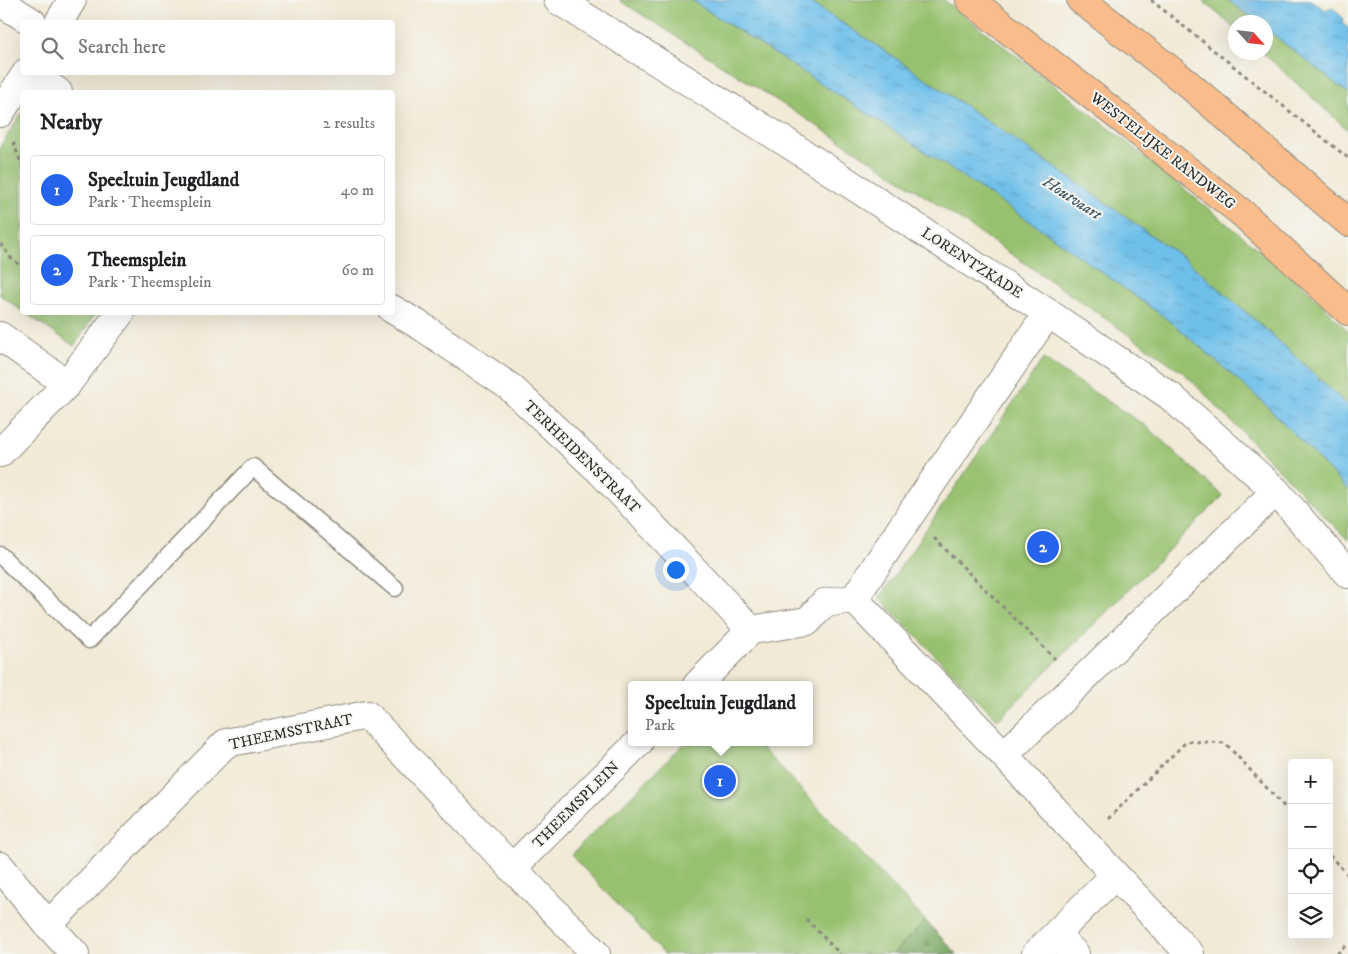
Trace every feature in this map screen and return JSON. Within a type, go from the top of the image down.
[{"type":"main road","name":"WESTELIJKE RANDWEG","points":[[970,0],[1242,213],[1348,311]]},
{"type":"main road","points":[[1081,0],[1187,83],[1348,222]]},
{"type":"street","points":[[59,20],[72,0]]},
{"type":"street","name":"LORENTZKADE","points":[[558,0],[789,144],[1048,313],[1170,396],[1276,491],[1348,574]]},
{"type":"street","points":[[0,2],[29,20]]},
{"type":"street","points":[[0,112],[26,75]]},
{"type":"street","points":[[32,75],[55,90]]},
{"type":"street","name":"TERHEIDENSTRAAT","points":[[395,311],[424,328],[510,387],[601,472],[751,630]]},
{"type":"street","points":[[701,681],[751,630],[808,621],[824,603],[854,599],[1048,313]]},
{"type":"street","points":[[0,453],[67,384],[119,315]]},
{"type":"street","points":[[0,336],[67,384]]},
{"type":"street","points":[[1004,755],[1276,491]]},
{"type":"street","points":[[854,599],[1004,755],[1190,954]]},
{"type":"street","name":"THEEMSSTRAAT","points":[[48,925],[226,743],[367,715],[596,954]]},
{"type":"street","name":"THEEMSPLEIN","points":[[512,868],[635,746]]},
{"type":"street","points":[[0,866],[48,925],[75,954]]},
{"type":"street","points":[[1036,954],[1115,875]]},
{"type":"street","points":[[1056,934],[1075,954]]},
{"type":"lane","points":[[0,555],[89,640],[253,467],[396,588]]},
{"type":"path","points":[[1151,0],[1348,158]]},
{"type":"path","points":[[0,246],[2,245],[10,257],[20,265]]},
{"type":"path","points":[[910,515],[1079,683]]},
{"type":"path","points":[[1084,842],[1187,741],[1225,743],[1288,811]]},
{"type":"path","points":[[1333,858],[1348,874]]},
{"type":"path","points":[[806,919],[840,954]]},
{"type":"path","points":[[1337,954],[1348,943]]},
{"type":"green space","points":[[619,0],[691,0],[873,117],[1040,228],[1174,324],[1263,402],[1348,490],[1348,540],[1184,373],[877,164]]},
{"type":"green space","points":[[807,0],[944,0],[1122,138],[1307,289],[1348,331],[1348,406],[1282,344],[1186,260],[894,57]]},
{"type":"green space","points":[[1202,0],[1228,0],[1248,15],[1228,15],[1228,23]]},
{"type":"green space","points":[[1273,34],[1348,93],[1348,130],[1271,60],[1273,60]]},
{"type":"green space","points":[[20,116],[20,310],[0,295],[0,147]]},
{"type":"green space","points":[[28,315],[95,315],[74,346]]},
{"type":"green space","points":[[1043,359],[1146,426],[1223,496],[998,720],[879,598]]},
{"type":"green space","points":[[682,746],[760,746],[957,954],[664,954],[571,855]]},
{"type":"green space","points":[[925,921],[957,954],[892,954]]},
{"type":"water","name":"Houtvaart","points":[[691,0],[807,0],[894,57],[1186,260],[1282,344],[1348,406],[1348,490],[1263,402],[1174,324],[1040,228],[873,117]]},
{"type":"water","points":[[1228,0],[1310,0],[1326,10],[1332,7],[1342,17],[1343,24],[1348,28],[1348,93],[1273,34],[1273,15],[1248,15]]},
{"type":"place","name":"Theemsplein","points":[[1043,547]]},
{"type":"place","name":"Speeltuin Jeugdland","points":[[720,781]]}]
